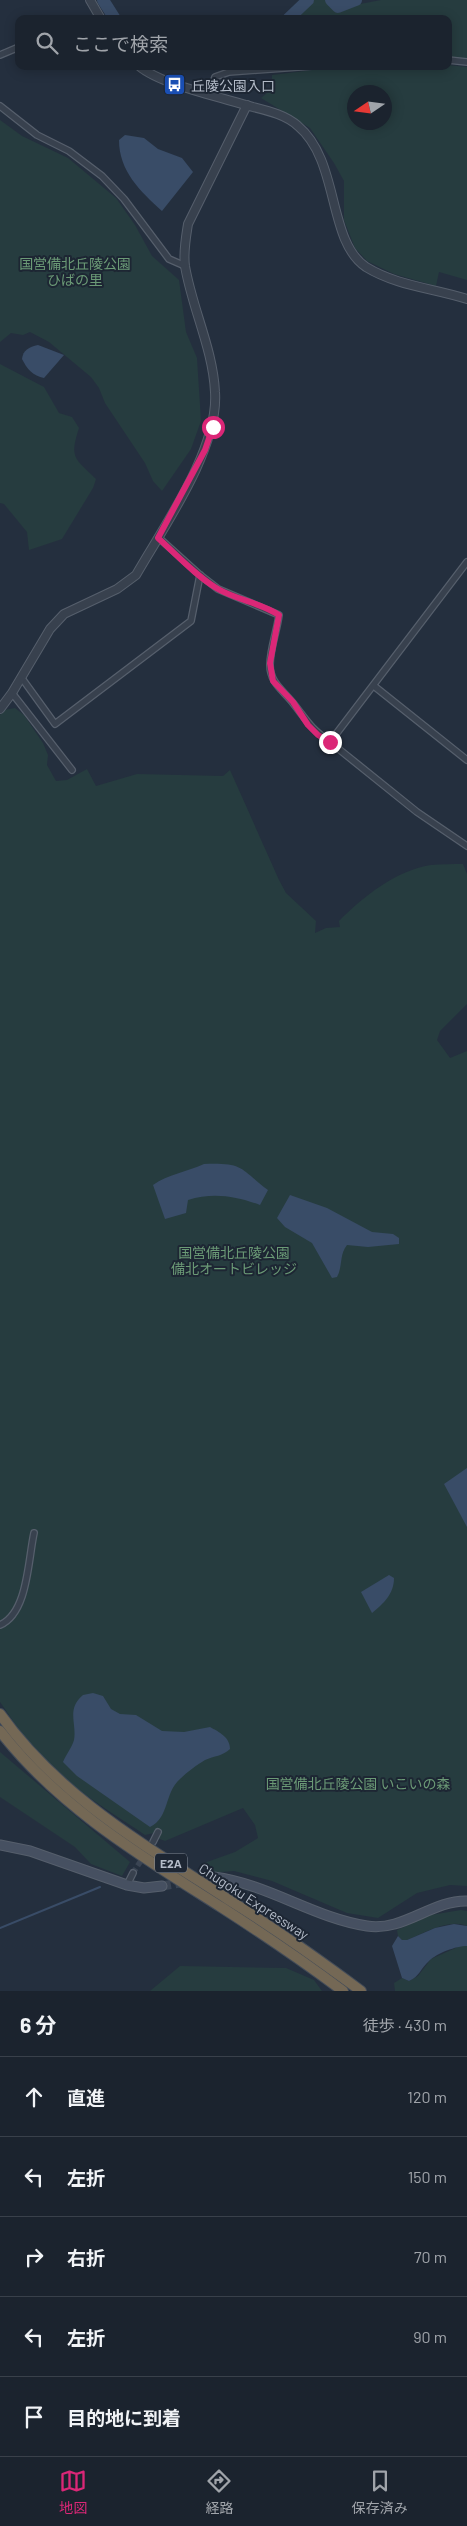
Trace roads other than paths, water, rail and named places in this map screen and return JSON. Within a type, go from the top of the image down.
[{"type":"highway","name":"Chugoku Expressway","points":[[0,1714],[18,1738],[53,1775],[93,1810],[176,1867],[300,1946],[360,1991]]},
{"type":"highway","name":"Chugoku Expressway","points":[[0,1731],[45,1782],[87,1818],[294,1955],[343,1991]]},
{"type":"main road","points":[[0,1845],[30,1852],[127,1885],[144,1888],[162,1886]]},
{"type":"main road","points":[[214,1877],[239,1880],[346,1921],[369,1926],[396,1924],[445,1904],[467,1901]]},
{"type":"street","points":[[90,0],[98,15]]},
{"type":"street","points":[[0,55],[15,49]]},
{"type":"street","points":[[452,60],[467,62]]},
{"type":"street","points":[[146,70],[167,81],[277,114],[298,126],[313,144],[325,164],[340,223],[351,250],[365,266],[416,288],[467,299]]},
{"type":"street","points":[[209,94],[215,77],[229,72],[257,70]]},
{"type":"street","points":[[0,710],[50,628],[64,614],[128,582],[136,575],[205,450],[213,427],[215,391],[209,357],[185,266],[188,224],[247,105]]},
{"type":"street","points":[[0,106],[37,135],[69,150],[102,176],[124,199],[169,260],[185,266]]},
{"type":"street","points":[[158,538],[200,576],[218,589],[271,609],[279,615],[270,663],[273,681],[313,730],[417,812],[465,843]]},
{"type":"street","points":[[330,742],[467,562]]},
{"type":"street","points":[[21,677],[55,724],[191,621],[200,576]]},
{"type":"street","points":[[374,686],[467,760]]},
{"type":"street","points":[[12,693],[72,770]]},
{"type":"street","points":[[0,1625],[10,1619],[16,1610],[26,1581],[34,1534]]},
{"type":"street","points":[[153,1842],[158,1832]]},
{"type":"street","points":[[127,1885],[133,1872]]},
{"type":"water","points":[[125,135],[144,138],[158,149],[182,158],[193,172],[162,211],[132,180],[127,171],[120,151],[119,140]]},
{"type":"water","points":[[38,345],[64,355],[44,378],[31,372],[22,359],[27,349]]},
{"type":"water","points":[[204,1164],[227,1164],[245,1171],[268,1190],[260,1205],[233,1197],[206,1196],[188,1200],[186,1213],[165,1219],[153,1185],[165,1178]]},
{"type":"water","points":[[290,1195],[327,1208],[372,1232],[393,1234],[399,1238],[399,1244],[368,1247],[347,1245],[337,1277],[332,1278],[312,1243],[285,1227],[277,1218]]},
{"type":"water","points":[[467,1468],[467,1527],[444,1484]]},
{"type":"water","points":[[389,1575],[394,1578],[390,1594],[372,1613],[361,1592]]},
{"type":"water","points":[[93,1693],[103,1696],[111,1709],[120,1714],[136,1715],[162,1731],[184,1732],[210,1727],[226,1738],[230,1749],[221,1755],[205,1760],[180,1779],[171,1791],[161,1817],[150,1827],[77,1776],[63,1762],[74,1740],[73,1711],[75,1706],[83,1695]]},
{"type":"water","points":[[454,1924],[467,1926],[467,1946],[452,1949],[432,1958],[409,1981],[402,1978],[392,1946],[398,1936],[402,1940],[407,1940],[435,1928]]},
{"type":"waterway","points":[[103,0],[112,15]]},
{"type":"waterway","points":[[292,15],[308,0]]},
{"type":"waterway","points":[[331,0],[338,7],[356,0]]},
{"type":"waterway","points":[[0,1928],[100,1887]]},
{"type":"tunnel","points":[[133,1873],[144,1856]]},
{"type":"tunnel","points":[[162,1886],[214,1877]]},
{"type":"place","name":"丘陵公園入口","points":[[175,85]]},
{"type":"park label","name":"国営備北丘陵公園 ひばの里","points":[[75,272]]},
{"type":"park label","name":"国営備北丘陵公園 備北オートビレッジ","points":[[234,1260]]},
{"type":"park label","name":"国営備北丘陵公園 いこいの森","points":[[358,1783]]}]
